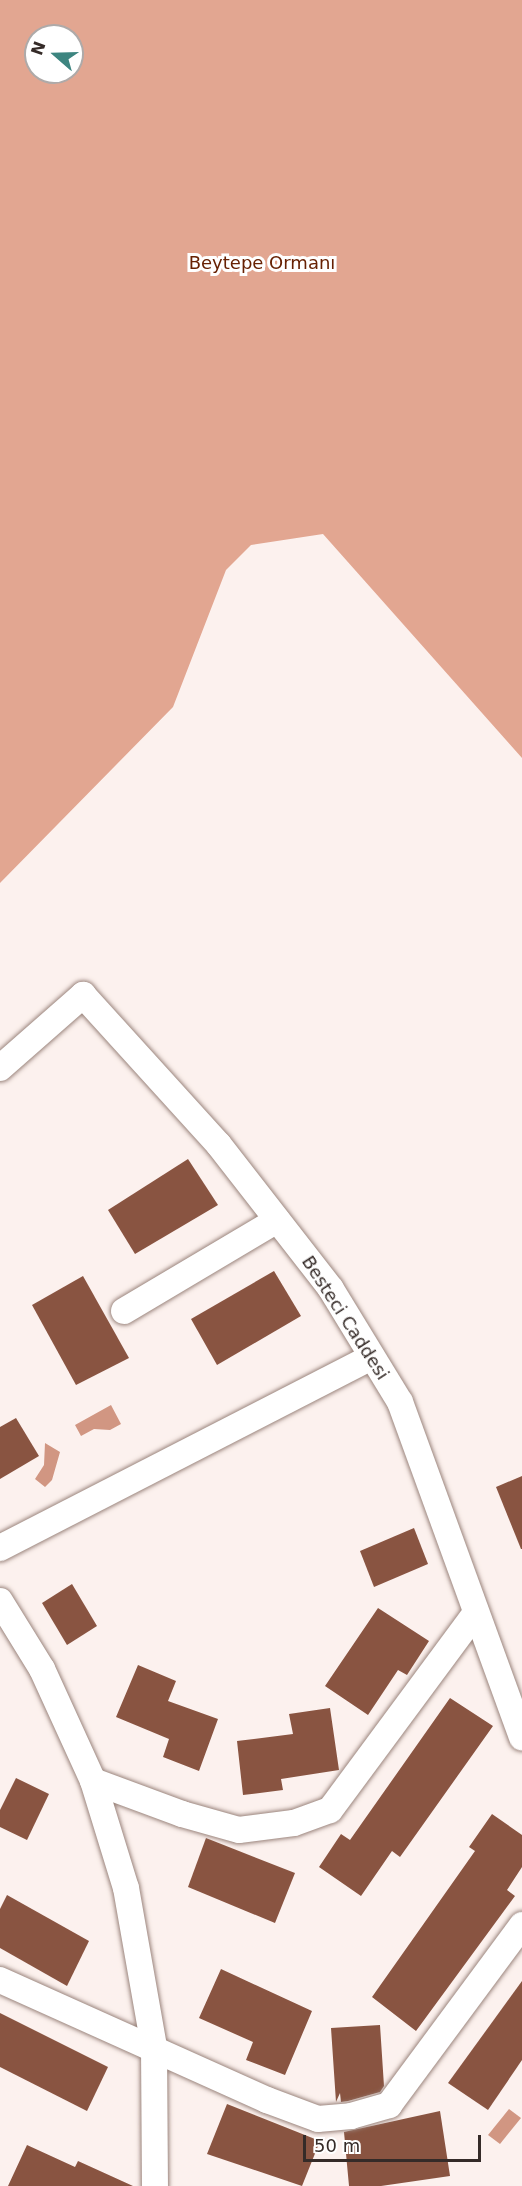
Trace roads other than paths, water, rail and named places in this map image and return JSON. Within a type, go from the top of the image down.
[{"type":"street","name":"Besteci Caddesi","points":[[0,1068],[83,995],[219,1145],[331,1289],[400,1402],[522,1737]]},
{"type":"street","points":[[124,1311],[277,1220]]},
{"type":"street","points":[[0,1548],[372,1357]]},
{"type":"street","points":[[0,1601],[42,1670],[93,1781],[126,1888],[154,2047],[155,2186]]},
{"type":"street","points":[[93,1781],[182,1814],[239,1830],[294,1823],[330,1810],[476,1612]]},
{"type":"street","points":[[0,1980],[154,2047],[267,2100],[318,2119],[351,2116],[389,2105],[522,1925]]},
{"type":"park label","name":"Beytepe Ormanı","points":[[262,263]]}]
